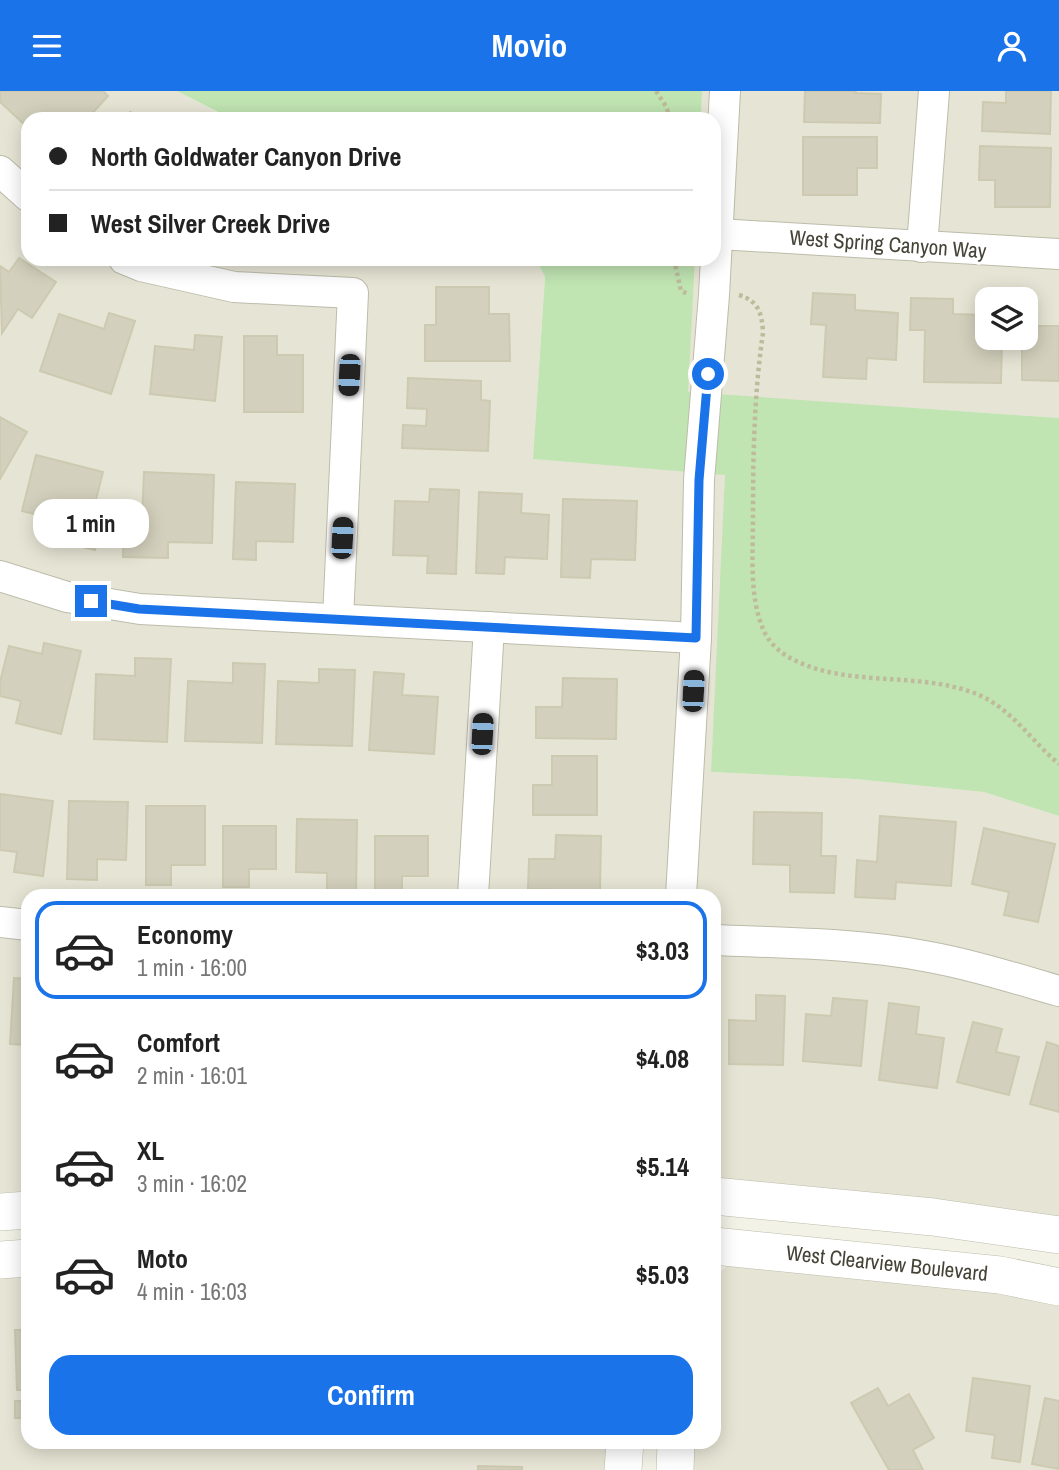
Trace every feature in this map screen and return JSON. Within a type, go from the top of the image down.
[{"type":"street","points":[[721,162],[724,91]]},
{"type":"street","points":[[922,247],[934,91]]},
{"type":"street","points":[[0,171],[21,190]]},
{"type":"street","name":"West Spring Canyon Way","points":[[721,234],[1059,254]]},
{"type":"street","points":[[141,266],[234,287],[353,293],[338,619]]},
{"type":"street","points":[[681,889],[696,638],[699,480],[716,266]]},
{"type":"street","points":[[0,576],[67,597],[139,609],[696,638]]},
{"type":"street","points":[[473,889],[489,627]]},
{"type":"street","points":[[0,922],[21,924]]},
{"type":"street","points":[[721,940],[854,947],[921,955],[1059,991]]},
{"type":"street","points":[[721,1197],[959,1219],[1059,1235]]},
{"type":"street","points":[[0,1212],[21,1210]]},
{"type":"street","name":"West Clearview Boulevard","points":[[721,1247],[1000,1275],[1059,1287]]},
{"type":"street","points":[[0,1260],[21,1258]]},
{"type":"street","points":[[623,1470],[624,1449]]},
{"type":"street","points":[[675,1470],[676,1449]]},
{"type":"path","points":[[656,91],[668,112]]},
{"type":"path","points":[[676,266],[681,291],[687,294],[741,295],[749,298],[762,313],[763,333],[753,463],[753,571],[763,630],[775,647],[790,659],[825,671],[848,676],[945,685],[976,693],[1002,709],[1059,764]]},
{"type":"shaded area","points":[[0,91],[177,91],[217,112],[21,112],[21,266],[540,266],[545,277],[533,459],[682,471],[695,266],[721,266],[721,112],[701,112],[702,91],[1059,91],[1059,418],[732,396],[711,772],[855,779],[984,792],[1059,816],[1059,1222],[721,1180],[721,889],[21,889],[21,1192],[0,1193]]},
{"type":"shaded area","points":[[728,1266],[989,1290],[1059,1302],[1059,1470],[691,1470],[692,1449],[721,1449],[721,1270]]},
{"type":"shaded area","points":[[21,1272],[21,1449],[612,1449],[610,1470],[0,1470],[0,1274]]},
{"type":"green space","points":[[177,91],[702,91],[701,112],[218,112]]},
{"type":"green space","points":[[540,266],[695,266],[688,392],[1059,418],[1059,816],[984,792],[855,779],[711,772],[725,475],[533,459],[545,277]]},
{"type":"building","points":[[0,91],[103,91],[108,96],[93,112],[21,112],[21,121],[0,102]]},
{"type":"building","points":[[805,91],[881,94],[880,123],[804,122]]},
{"type":"building","points":[[1006,91],[1051,91],[1050,134],[982,131],[983,102],[1006,103]]},
{"type":"building","points":[[803,137],[877,137],[877,168],[857,168],[857,195],[803,195]]},
{"type":"building","points":[[980,146],[1051,148],[1050,207],[995,207],[995,180],[979,180]]},
{"type":"building","points":[[19,258],[21,266],[31,266],[56,282],[32,318],[18,309],[2,333],[0,266],[9,272]]},
{"type":"building","points":[[436,287],[489,287],[489,314],[509,314],[510,361],[425,361],[425,325],[436,325]]},
{"type":"building","points":[[813,293],[855,295],[855,310],[898,313],[896,360],[867,358],[866,379],[823,377],[826,325],[811,324]]},
{"type":"building","points":[[911,298],[953,299],[953,314],[975,315],[975,350],[1002,350],[1001,383],[924,382],[925,330],[910,330]]},
{"type":"building","points":[[109,313],[135,321],[111,394],[40,371],[59,314],[104,329]]},
{"type":"building","points":[[1038,326],[1059,326],[1059,381],[1022,380],[1022,350],[1038,350]]},
{"type":"building","points":[[195,335],[222,337],[215,401],[150,394],[155,346],[194,350]]},
{"type":"building","points":[[244,336],[277,336],[277,355],[303,355],[303,412],[244,412]]},
{"type":"building","points":[[408,378],[481,381],[481,400],[490,401],[488,451],[402,448],[403,425],[426,426],[427,409],[407,408]]},
{"type":"building","points":[[0,417],[27,432],[0,479]]},
{"type":"building","points":[[36,455],[103,472],[92,515],[103,518],[95,550],[54,540],[59,520],[22,511]]},
{"type":"building","points":[[144,472],[214,475],[212,543],[168,542],[168,558],[123,557],[124,520],[142,521]]},
{"type":"building","points":[[236,482],[295,484],[293,542],[256,541],[256,560],[233,559]]},
{"type":"building","points":[[430,489],[459,490],[456,574],[427,573],[428,556],[393,555],[395,501],[429,502]]},
{"type":"building","points":[[479,492],[522,494],[521,513],[549,515],[547,559],[505,557],[504,574],[476,573]]},
{"type":"building","points":[[563,499],[637,501],[635,560],[591,559],[590,578],[561,577]]},
{"type":"building","points":[[44,643],[81,651],[61,734],[16,723],[21,701],[0,696],[0,682],[9,646],[42,654]]},
{"type":"building","points":[[135,658],[171,659],[167,742],[94,739],[96,674],[135,676]]},
{"type":"building","points":[[233,663],[265,664],[262,743],[185,741],[188,681],[233,683]]},
{"type":"building","points":[[319,669],[355,670],[352,746],[276,744],[278,681],[319,683]]},
{"type":"building","points":[[374,672],[404,674],[402,695],[438,697],[434,754],[369,750]]},
{"type":"building","points":[[563,678],[617,679],[616,739],[536,738],[536,707],[562,707]]},
{"type":"building","points":[[552,756],[597,756],[597,815],[533,815],[533,785],[552,785]]},
{"type":"building","points":[[0,794],[53,801],[43,876],[14,872],[17,852],[0,850]]},
{"type":"building","points":[[69,801],[128,802],[126,860],[97,859],[97,880],[67,879]]},
{"type":"building","points":[[146,806],[205,806],[205,865],[171,865],[171,885],[146,885]]},
{"type":"building","points":[[754,812],[822,813],[821,856],[836,856],[834,893],[790,892],[790,865],[753,864]]},
{"type":"building","points":[[880,816],[956,822],[951,886],[896,882],[895,899],[855,897],[857,860],[877,862]]},
{"type":"building","points":[[297,819],[357,820],[356,889],[327,889],[327,873],[296,872]]},
{"type":"building","points":[[223,826],[276,826],[276,869],[249,869],[249,887],[223,887]]},
{"type":"building","points":[[984,828],[1055,844],[1038,922],[1004,915],[1009,892],[972,884]]},
{"type":"building","points":[[556,835],[601,836],[600,889],[528,889],[529,859],[555,859]]},
{"type":"building","points":[[375,836],[428,836],[428,876],[402,876],[402,889],[375,889]]},
{"type":"building","points":[[14,978],[21,978],[21,1045],[10,1044]]},
{"type":"building","points":[[756,995],[785,996],[783,1065],[729,1064],[729,1020],[756,1021]]},
{"type":"building","points":[[833,998],[867,1001],[861,1066],[803,1061],[806,1014],[831,1016]]},
{"type":"building","points":[[889,1003],[919,1007],[916,1034],[944,1038],[937,1088],[879,1080]]},
{"type":"building","points":[[973,1022],[1002,1029],[996,1052],[1019,1057],[1009,1095],[957,1082]]},
{"type":"building","points":[[1047,1042],[1059,1046],[1059,1112],[1030,1104]]},
{"type":"building","points":[[15,1330],[21,1330],[21,1390],[17,1390]]},
{"type":"building","points":[[973,1378],[1030,1386],[1020,1462],[992,1458],[995,1435],[966,1431]]},
{"type":"building","points":[[878,1388],[888,1406],[909,1394],[934,1438],[913,1450],[923,1470],[889,1470],[851,1403]]},
{"type":"building","points":[[1045,1398],[1059,1401],[1059,1469],[1032,1464]]},
{"type":"building","points":[[15,1401],[21,1401],[21,1418],[15,1418]]},
{"type":"building","points":[[478,1466],[522,1467],[522,1470],[478,1470]]},
{"type":"route","points":[[91,601],[139,609],[696,638],[699,480],[708,374]]}]
